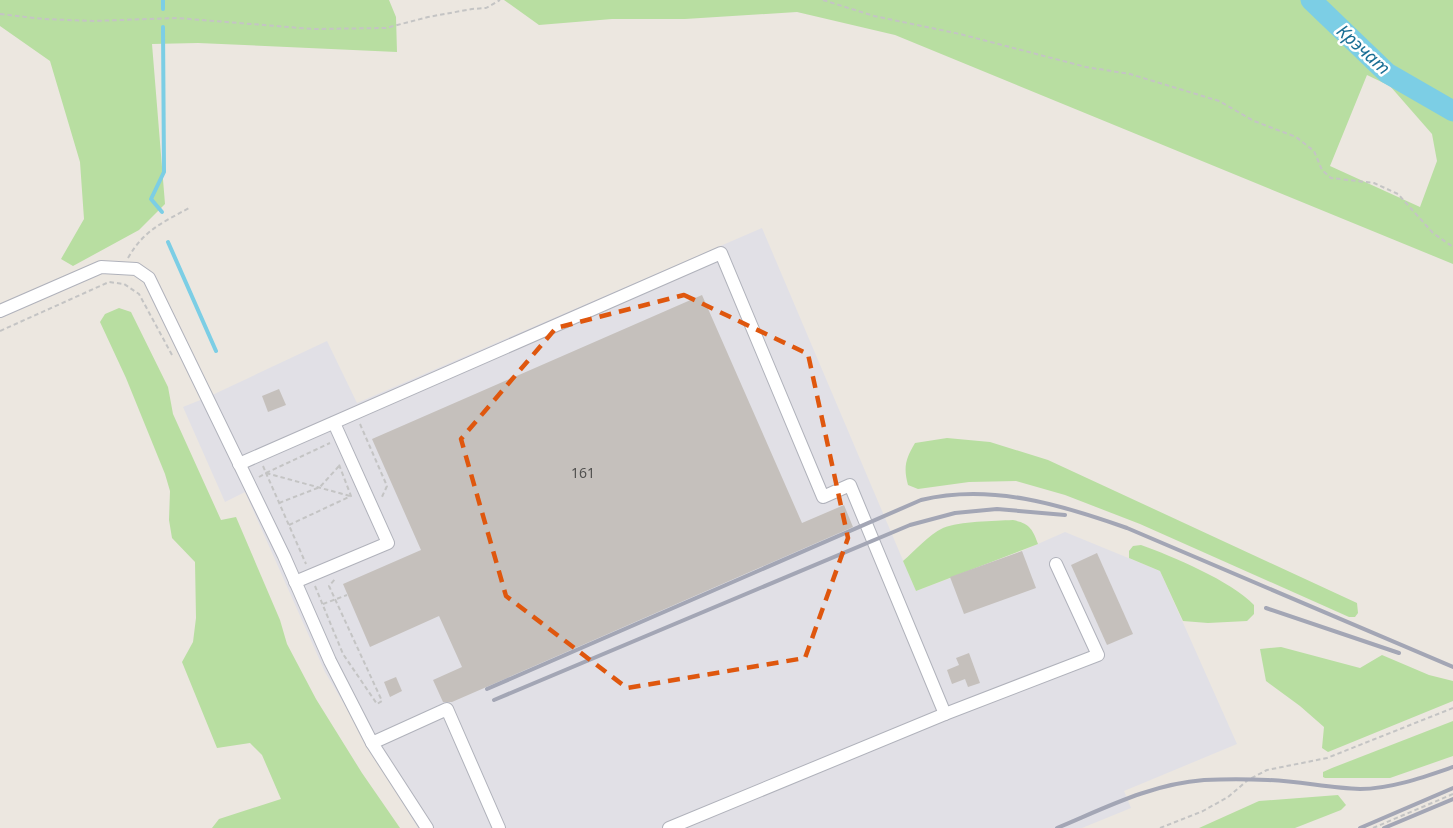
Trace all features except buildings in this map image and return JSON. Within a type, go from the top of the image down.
[{"type":"lane","points":[[239,464],[336,428],[721,253],[823,497],[850,486],[945,714]]},
{"type":"lane","points":[[0,312],[101,267],[136,269],[149,278],[295,582],[330,661],[372,743],[427,828]]},
{"type":"lane","points":[[295,582],[388,543],[336,428]]},
{"type":"lane","points":[[669,828],[945,714],[1098,655],[1056,564]]},
{"type":"lane","points":[[372,743],[447,710],[499,828]]},
{"type":"path","points":[[0,14],[93,21],[177,18],[313,29],[386,28],[428,17],[486,8],[500,0]]},
{"type":"path","points":[[823,0],[874,16],[960,34],[1086,67],[1130,74],[1219,101],[1254,121],[1296,137],[1314,151],[1322,170],[1331,178],[1374,183],[1398,194],[1433,233],[1453,247]]},
{"type":"path","points":[[123,267],[135,247],[152,228],[189,208]]},
{"type":"path","points":[[359,422],[387,486],[375,514]]},
{"type":"path","points":[[266,473],[330,443],[336,428]]},
{"type":"path","points":[[330,443],[333,450]]},
{"type":"path","points":[[258,456],[266,473],[351,496]]},
{"type":"path","points":[[336,458],[351,496]]},
{"type":"path","points":[[279,503],[320,488],[339,466]]},
{"type":"path","points":[[289,525],[351,496]]},
{"type":"path","points":[[323,604],[347,595]]},
{"type":"path","points":[[1160,828],[1203,811],[1228,797],[1248,780],[1267,770],[1327,758],[1453,708]]},
{"type":"path","points":[[1373,828],[1453,794]]},
{"type":"highlighted area","points":[[684,295],[808,354],[848,538],[805,658],[627,688],[506,596],[461,439],[556,328]]},
{"type":"shaded area","points":[[762,228],[916,591],[1022,551],[1065,532],[1160,571],[1237,744],[1124,791],[1131,808],[1082,828],[418,828],[325,672],[245,492],[225,502],[183,407],[327,341],[357,403]]},
{"type":"green space","points":[[0,0],[389,0],[396,17],[397,52],[198,43],[152,44],[165,204],[139,230],[73,266],[61,259],[84,219],[80,162],[50,61],[0,26]]},
{"type":"green space","points":[[504,0],[1453,0],[1453,264],[895,35],[797,12],[685,19],[612,19],[539,25]],"holes":[[[1367,75],[1390,86],[1432,134],[1437,161],[1420,207],[1330,166]]]},
{"type":"green space","points":[[119,308],[131,312],[168,387],[173,414],[221,520],[236,517],[280,620],[287,644],[316,699],[362,773],[400,828],[212,828],[219,819],[281,799],[262,755],[250,743],[217,748],[182,662],[193,642],[196,618],[195,562],[172,538],[169,520],[170,491],[165,474],[126,378],[100,322],[105,314]]},
{"type":"green space","points":[[947,438],[990,442],[1048,460],[1357,603],[1358,613],[1355,617],[1349,617],[1140,524],[1065,495],[1016,481],[969,482],[918,489],[908,485],[906,463],[915,443]]},
{"type":"green space","points":[[1013,520],[1030,528],[1038,544],[916,591],[903,561],[932,535],[943,528],[958,524]]},
{"type":"green space","points":[[1141,545],[1184,562],[1231,587],[1254,605],[1254,614],[1247,621],[1208,623],[1183,621],[1160,571],[1129,558],[1129,551],[1133,546]]},
{"type":"green space","points":[[1281,647],[1360,668],[1382,655],[1429,675],[1453,681],[1453,701],[1328,752],[1322,748],[1324,727],[1266,681],[1260,649]]},
{"type":"green space","points":[[1453,721],[1453,756],[1390,778],[1323,777],[1323,772],[1332,768]]},
{"type":"green space","points":[[1338,795],[1346,805],[1341,810],[1295,828],[1199,828],[1259,801]]},
{"type":"waterway","points":[[163,0],[163,9]]},
{"type":"waterway","name":"Крэчат","points":[[1311,0],[1387,73],[1453,111]]},
{"type":"waterway","points":[[162,212],[151,199],[164,172],[163,27]]},
{"type":"waterway","points":[[168,242],[216,351]]},
{"type":"railway","points":[[487,689],[921,500],[947,495],[974,494],[1026,499],[1127,528],[1453,667]]},
{"type":"railway","points":[[494,700],[910,525],[955,513],[997,509],[1065,515]]},
{"type":"railway","points":[[1266,608],[1399,653]]},
{"type":"railway","points":[[1057,828],[1129,798],[1184,782],[1260,780],[1360,789],[1407,782],[1453,767]]},
{"type":"railway","points":[[1360,828],[1453,788]]},
{"type":"railway","points":[[1384,828],[1453,799]]}]
